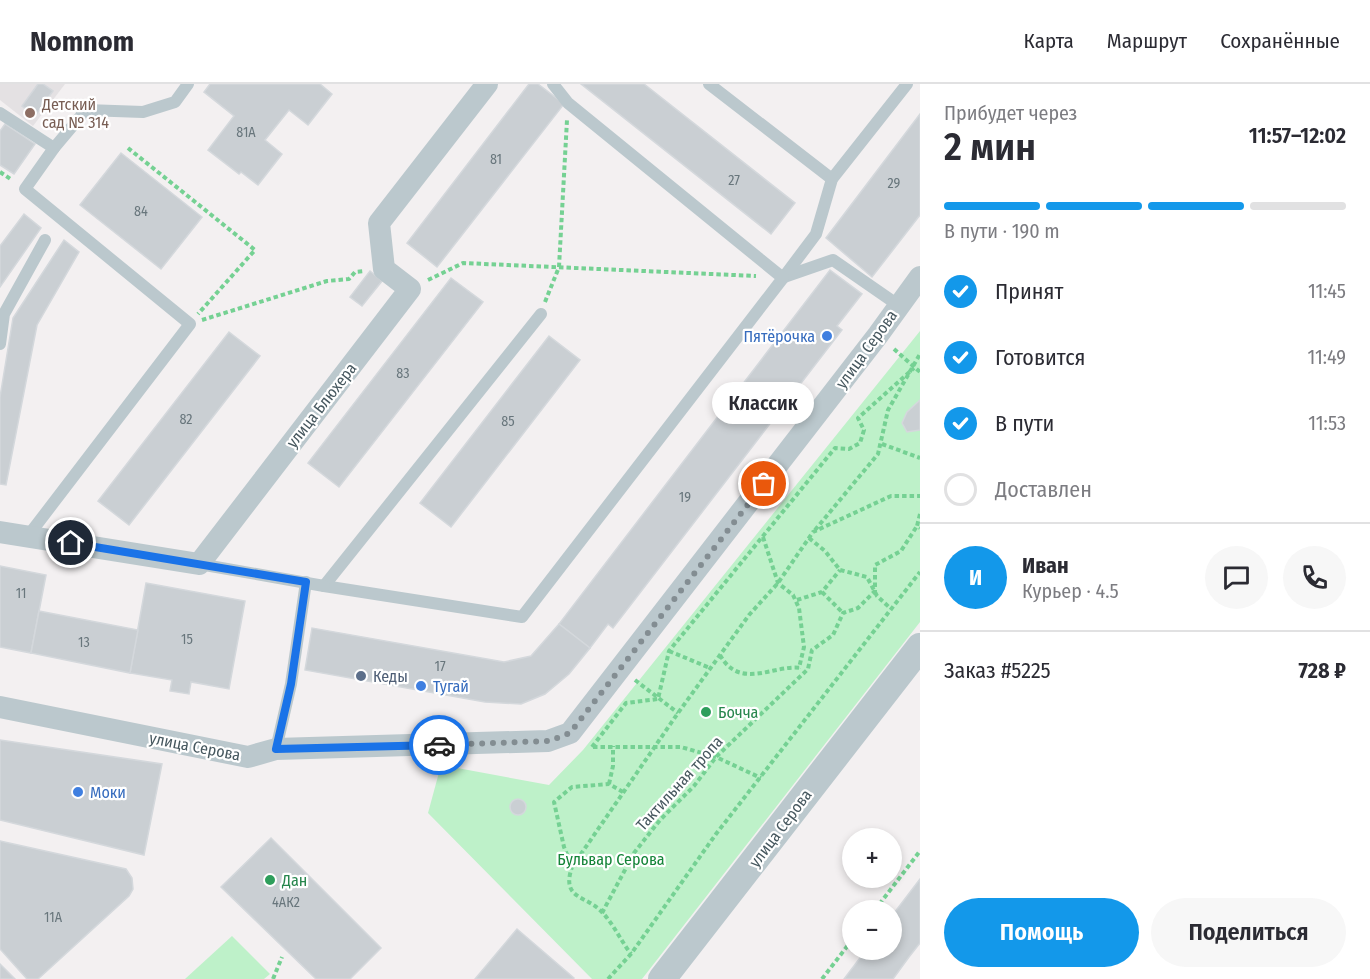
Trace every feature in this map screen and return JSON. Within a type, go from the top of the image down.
[{"type":"street","points":[[384,269],[379,224],[488,84]]},
{"type":"street","name":"улица Блюхера","points":[[199,564],[410,289],[384,269]]},
{"type":"street","name":"улица Серова","points":[[0,707],[248,757],[276,749],[570,733],[878,335],[920,276]]},
{"type":"street","points":[[0,531],[199,564]]},
{"type":"street","name":"улица Серова","points":[[662,979],[920,647]]},
{"type":"lane","points":[[28,536],[190,324],[25,189],[54,148],[86,110],[143,112],[175,102],[188,84]]},
{"type":"lane","points":[[553,84],[568,103],[783,278]]},
{"type":"lane","points":[[709,84],[832,179]]},
{"type":"lane","points":[[199,564],[522,617],[816,234],[832,179],[907,84]]},
{"type":"lane","points":[[0,113],[54,148]]},
{"type":"lane","points":[[0,344],[4,314],[45,240]]},
{"type":"lane","points":[[783,278],[833,260],[898,305]]},
{"type":"lane","points":[[324,586],[541,314]]},
{"type":"lane","points":[[276,749],[291,684],[306,582]]},
{"type":"path","points":[[541,314],[559,267],[568,103]]},
{"type":"path","points":[[128,148],[255,250],[190,324]]},
{"type":"path","points":[[190,324],[327,281],[349,279],[355,272],[384,269],[429,280],[463,263],[783,278]]},
{"type":"path","points":[[631,954],[602,913],[578,898],[572,890],[568,878],[572,867],[710,668],[778,583],[813,532],[861,477],[882,444],[888,410],[915,368],[920,354]]},
{"type":"path","points":[[658,699],[669,651],[835,448],[849,449],[860,443],[864,430],[858,418],[915,368]]},
{"type":"path","points":[[882,444],[920,458]]},
{"type":"path","points":[[813,532],[891,496],[920,496]]},
{"type":"path","points":[[875,591],[875,565],[901,550],[919,527],[920,514]]},
{"type":"path","points":[[763,536],[778,583],[790,591],[797,600],[804,647],[799,668]]},
{"type":"path","points":[[809,538],[825,551],[840,570],[865,576],[891,608]]},
{"type":"path","points":[[797,600],[822,592],[840,570]]},
{"type":"path","points":[[608,979],[631,954],[717,834],[920,572]]},
{"type":"path","name":"Тактильная тропа","points":[[602,913],[634,853],[660,820],[694,786],[716,758],[808,669],[812,650],[833,635],[843,613],[858,608],[875,591]]},
{"type":"path","points":[[822,592],[843,613]]},
{"type":"path","points":[[669,651],[710,668]]},
{"type":"path","points":[[720,655],[736,670],[756,675],[799,668],[808,669]]},
{"type":"path","points":[[621,669],[678,713]]},
{"type":"path","points":[[592,747],[626,703],[658,699]]},
{"type":"path","points":[[609,784],[613,766],[613,746]]},
{"type":"path","points":[[581,748],[681,747],[716,758],[761,778]]},
{"type":"path","points":[[572,867],[564,847],[554,802],[572,787],[609,784],[623,792]]},
{"type":"path","points":[[883,900],[920,851]]},
{"type":"path","points":[[822,979],[842,953]]},
{"type":"path","points":[[273,979],[282,957]]},
{"type":"shaded area","name":"Детский сад № 314","points":[[0,84],[65,84],[33,126],[0,100]]},
{"type":"green space","name":"Бульвар Серова","points":[[920,331],[920,622],[642,979],[592,979],[428,813],[441,765],[549,785],[583,750]]},
{"type":"green space","points":[[232,936],[270,974],[264,979],[185,979]]},
{"type":"building","points":[[38,84],[43,84],[53,91],[35,116],[22,106]]},
{"type":"building","points":[[210,84],[320,84],[332,94],[308,125],[289,110],[265,140],[282,154],[258,185],[241,172],[239,174],[208,150],[234,116],[204,92]]},
{"type":"building","points":[[529,84],[538,84],[564,104],[437,267],[407,243]]},
{"type":"building","points":[[581,84],[644,84],[795,203],[771,234]]},
{"type":"building","points":[[920,114],[920,215],[872,277],[826,238]]},
{"type":"building","points":[[5,124],[35,144],[14,174],[0,165],[0,131]]},
{"type":"building","points":[[121,153],[202,217],[161,269],[80,205]]},
{"type":"building","points":[[24,214],[41,228],[0,287],[0,246]]},
{"type":"building","points":[[64,240],[79,252],[37,325],[6,485],[0,484],[0,397],[13,318]]},
{"type":"building","points":[[830,270],[862,294],[837,326],[842,330],[613,628],[608,624],[590,648],[559,624]]},
{"type":"building","points":[[370,271],[382,281],[362,306],[350,297]]},
{"type":"building","points":[[451,278],[483,302],[339,487],[308,463]]},
{"type":"building","points":[[229,332],[260,356],[129,525],[98,501]]},
{"type":"building","points":[[549,336],[580,360],[451,527],[420,503]]},
{"type":"building","points":[[920,400],[920,430],[907,432],[902,423],[907,412]]},
{"type":"building","points":[[0,566],[46,575],[31,653],[0,647]]},
{"type":"building","points":[[146,583],[245,601],[229,689],[191,682],[189,694],[170,691],[172,680],[130,673]]},
{"type":"building","points":[[39,611],[138,630],[130,673],[31,653]]},
{"type":"building","points":[[559,624],[590,648],[569,674],[545,694],[521,704],[485,702],[305,670],[312,628],[504,662],[531,656]]},
{"type":"building","name":"Моки","points":[[0,740],[162,764],[144,855],[0,820]]},
{"type":"building","points":[[518,799],[524,801],[526,807],[524,813],[518,815],[512,813],[510,807],[512,801]]},
{"type":"building","points":[[271,838],[381,948],[350,979],[316,979],[221,887]]},
{"type":"building","points":[[0,841],[126,869],[132,878],[133,889],[129,896],[38,979],[27,979],[0,949]]},
{"type":"building","points":[[920,879],[920,943],[893,979],[844,979],[858,960],[902,960],[902,903]]},
{"type":"building","points":[[517,929],[574,978],[475,979]]},
{"type":"building","points":[[0,964],[15,979],[0,979]]},
{"type":"way so far","points":[[439,745],[549,741],[570,733],[764,484]]},
{"type":"place","name":"Детский сад № 314","points":[[30,113]]},
{"type":"place","name":"Пятёрочка","points":[[827,336]]},
{"type":"place","name":"Классик","points":[[764,484]]},
{"type":"place","name":"Кеды","points":[[361,676]]},
{"type":"place","name":"Тугай","points":[[421,686]]},
{"type":"place","name":"Бочча","points":[[706,712]]},
{"type":"place","name":"Моки","points":[[78,792]]},
{"type":"place","name":"Дан","points":[[270,880]]},
{"type":"route","points":[[71,543],[306,582],[291,684],[276,749],[439,745]]}]
